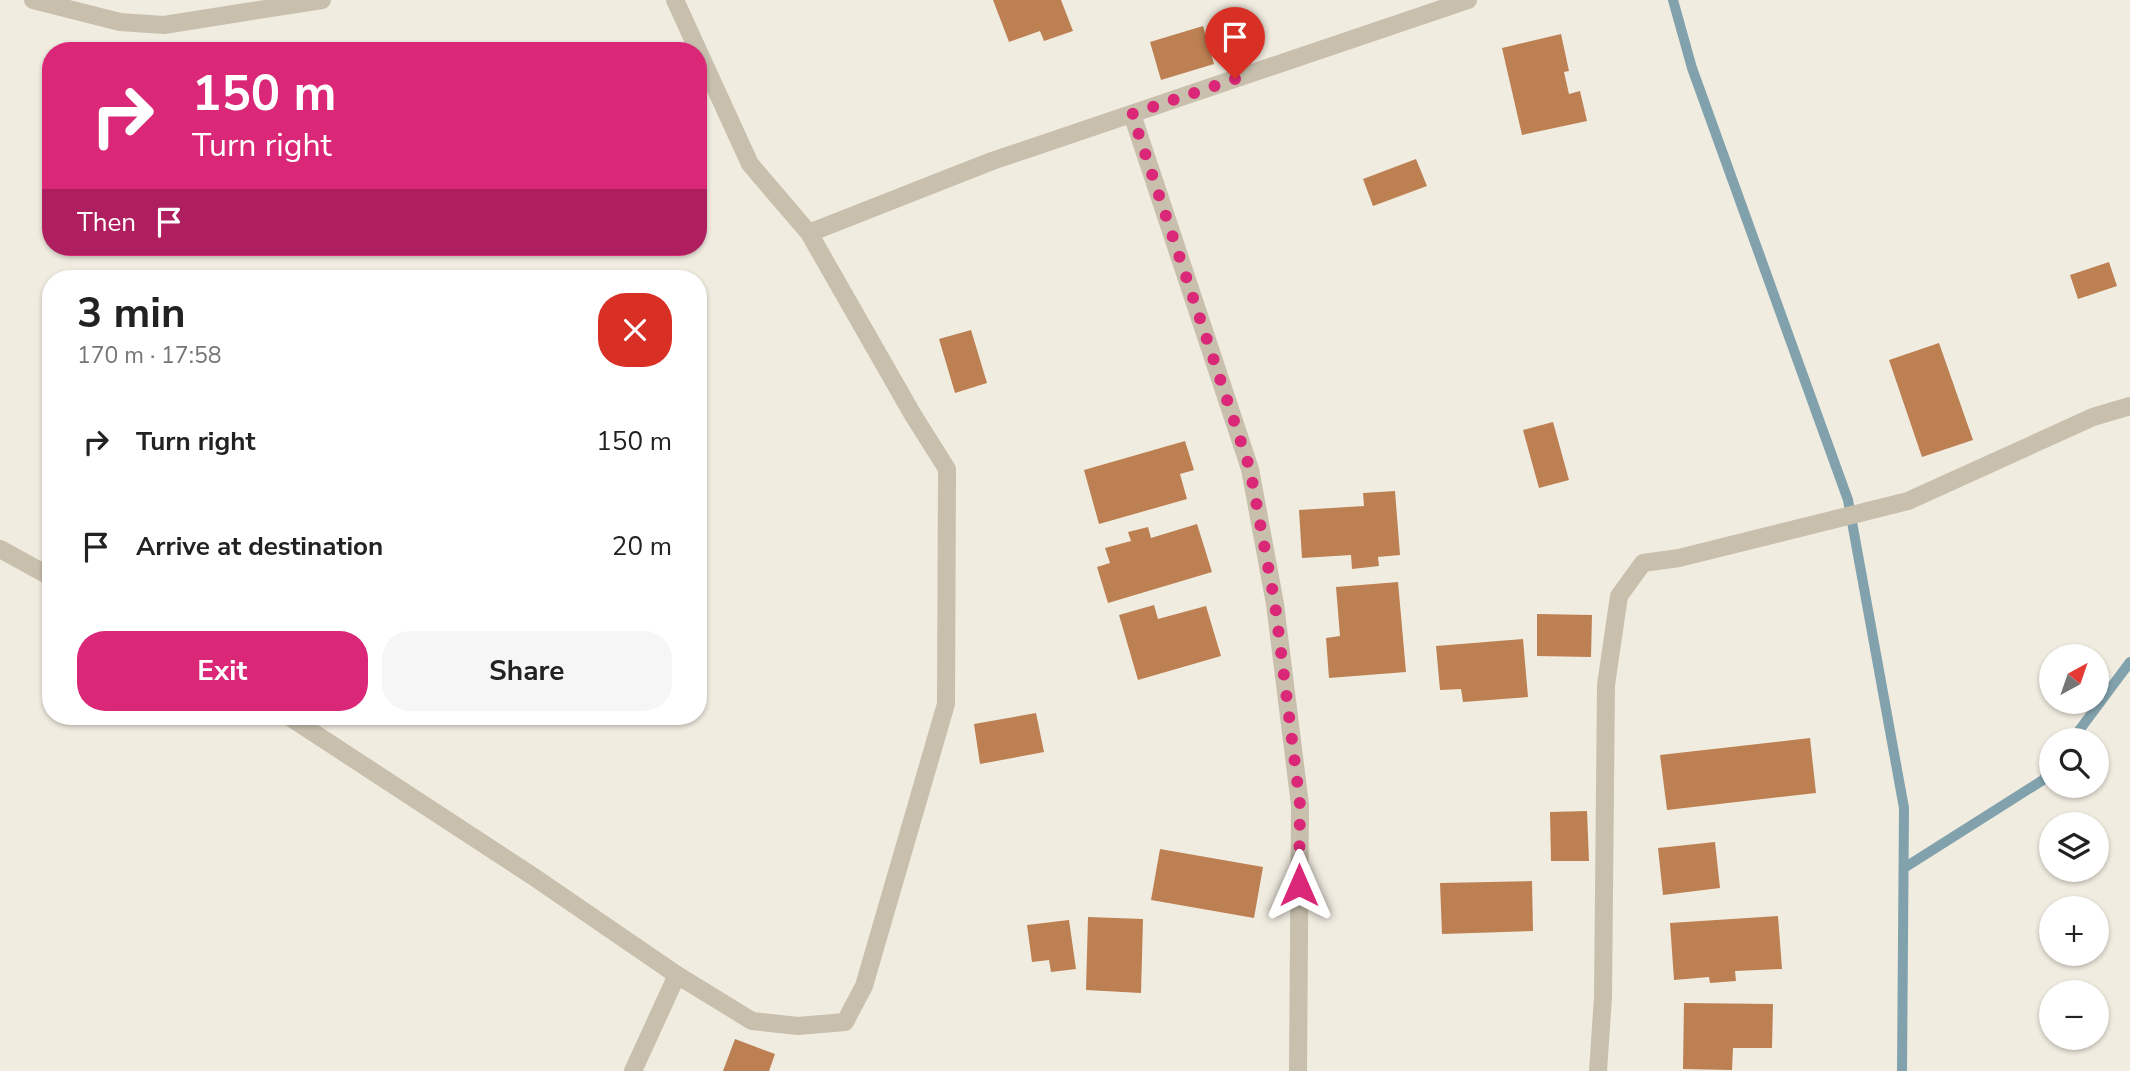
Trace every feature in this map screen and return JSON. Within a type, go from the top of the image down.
[{"type":"street","points":[[33,0],[120,22],[164,25],[322,0]]},
{"type":"street","points":[[675,0],[694,42]]},
{"type":"street","points":[[809,233],[992,161],[1468,0]]},
{"type":"street","points":[[302,725],[523,869],[677,975],[752,1021],[798,1026],[845,1022],[864,986],[946,704],[947,469],[809,233],[750,164],[707,70]]},
{"type":"street","points":[[1132,114],[1250,469],[1275,604],[1300,805],[1298,1071]]},
{"type":"street","points":[[1598,1071],[1602,997],[1606,685],[1619,596],[1643,563],[1679,558],[1908,501],[2093,417],[2130,406]]},
{"type":"street","points":[[0,549],[42,572]]},
{"type":"street","points":[[633,1071],[677,975]]},
{"type":"building","points":[[993,0],[1061,0],[1073,31],[1044,41],[1040,31],[1009,42]]},
{"type":"building","points":[[1203,26],[1214,64],[1161,80],[1150,42]]},
{"type":"building","points":[[1561,34],[1569,71],[1564,72],[1569,94],[1580,91],[1587,121],[1522,135],[1502,48]]},
{"type":"building","points":[[1416,159],[1427,186],[1373,206],[1363,179]]},
{"type":"building","points":[[2109,262],[2117,286],[2078,299],[2070,275]]},
{"type":"building","points":[[971,330],[987,383],[955,393],[939,339]]},
{"type":"building","points":[[1939,343],[1973,440],[1922,457],[1889,360]]},
{"type":"building","points":[[1553,422],[1569,480],[1539,488],[1523,430]]},
{"type":"building","points":[[1185,441],[1194,470],[1180,474],[1187,499],[1099,524],[1084,470]]},
{"type":"building","points":[[1395,491],[1400,555],[1378,557],[1379,566],[1352,569],[1351,555],[1302,558],[1299,510],[1364,506],[1363,493]]},
{"type":"building","points":[[1197,524],[1212,572],[1108,603],[1097,567],[1110,563],[1105,548],[1131,541],[1128,532],[1148,527],[1151,538]]},
{"type":"building","points":[[1398,582],[1406,672],[1329,678],[1326,638],[1340,636],[1336,587]]},
{"type":"building","points":[[1154,605],[1158,619],[1206,606],[1221,656],[1138,680],[1119,615]]},
{"type":"building","points":[[1537,614],[1592,615],[1591,657],[1537,656]]},
{"type":"building","points":[[1523,639],[1528,697],[1463,702],[1461,689],[1440,690],[1436,646]]},
{"type":"building","points":[[1036,713],[1044,752],[980,764],[974,724]]},
{"type":"building","points":[[1810,738],[1816,793],[1667,810],[1660,755]]},
{"type":"building","points":[[1587,811],[1589,861],[1551,861],[1550,812]]},
{"type":"building","points":[[1715,842],[1720,888],[1663,895],[1658,848]]},
{"type":"building","points":[[1160,849],[1263,867],[1254,918],[1151,900]]},
{"type":"building","points":[[1532,881],[1533,931],[1442,934],[1440,883]]},
{"type":"building","points":[[1778,916],[1782,969],[1735,971],[1736,981],[1710,983],[1709,977],[1674,980],[1670,923]]},
{"type":"building","points":[[1088,917],[1143,919],[1141,993],[1086,990]]},
{"type":"building","points":[[1069,920],[1076,969],[1051,972],[1049,960],[1032,962],[1027,925]]},
{"type":"building","points":[[1684,1003],[1773,1004],[1772,1048],[1733,1048],[1732,1070],[1683,1069]]},
{"type":"building","points":[[735,1039],[775,1054],[769,1071],[723,1071]]},
{"type":"waterway","points":[[1673,0],[1692,68],[1848,500],[1904,808],[1902,1071]]},
{"type":"waterway","points":[[2081,728],[2130,662]]},
{"type":"waterway","points":[[1904,868],[2039,783]]},
{"type":"route","points":[[1235,79],[1132,114],[1250,469],[1275,604],[1300,805],[1299,885]]}]
